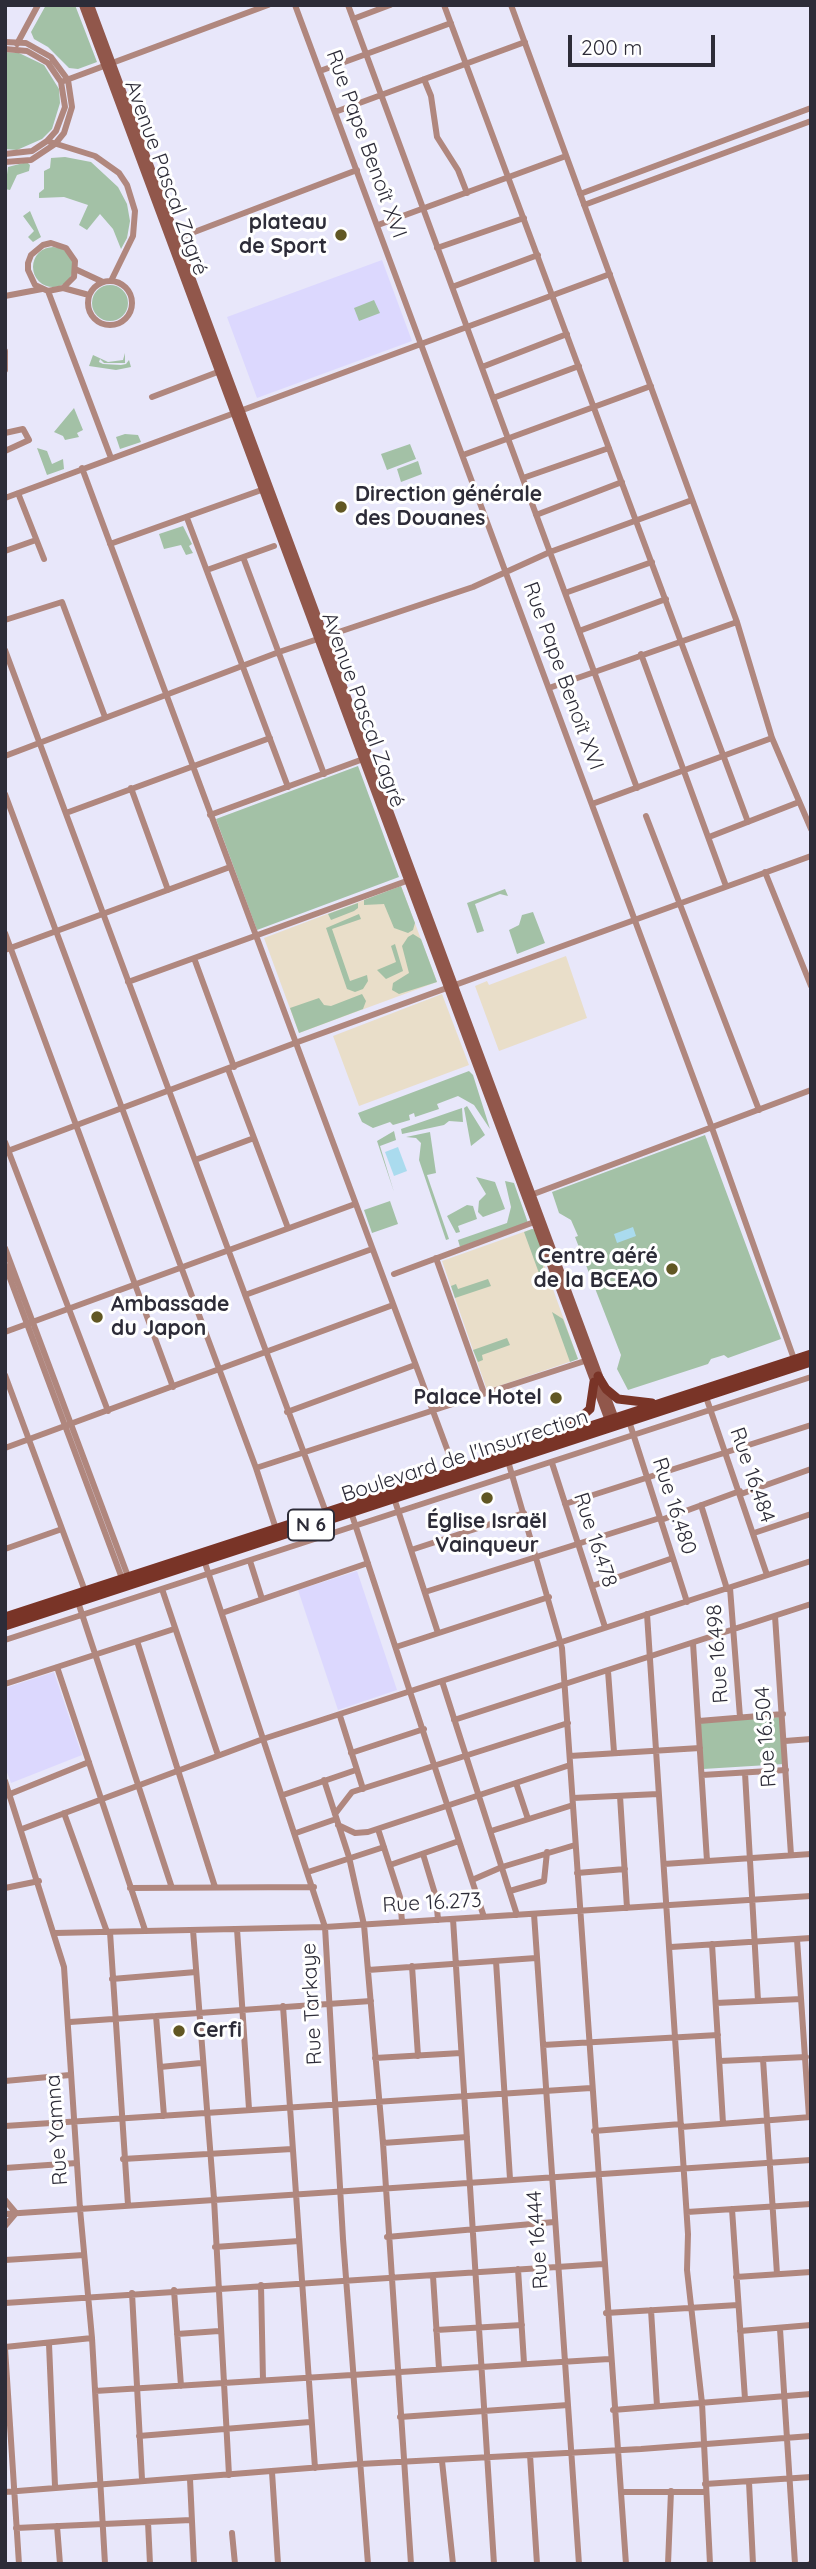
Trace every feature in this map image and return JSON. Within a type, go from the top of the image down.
[{"type":"main road","name":"Avenue Pascal Zagré","points":[[83,5],[176,239],[222,370]]},
{"type":"main road","name":"Avenue Pascal Zagré","points":[[90,5],[108,65],[612,1422]]},
{"type":"main road","name":"Avenue Pascal Zagré","points":[[451,988],[531,1195],[538,1221]]},
{"type":"main road","name":"N 6","points":[[612,1422],[629,1421],[811,1354]]},
{"type":"main road","name":"N 6","points":[[612,1422],[657,1404],[811,1362]]},
{"type":"main road","points":[[596,1379],[618,1399],[657,1404]]},
{"type":"main road","points":[[559,1435],[587,1414],[592,1403],[596,1379]]},
{"type":"main road","name":"Boulevard de l'Insurrection","points":[[5,1626],[276,1529],[351,1513],[559,1435],[612,1422]]},
{"type":"main road","name":"Boulevard de l'Insurrection","points":[[5,1617],[85,1591],[204,1560],[327,1516],[456,1474],[508,1461],[612,1422]]},
{"type":"street","points":[[5,49],[17,45],[37,5]]},
{"type":"street","points":[[64,81],[268,5]]},
{"type":"street","name":"Rue Pape Benoît XVI","points":[[295,5],[712,1128],[794,1359]]},
{"type":"street","points":[[348,5],[637,788]]},
{"type":"street","points":[[353,19],[390,5]]},
{"type":"street","points":[[444,5],[748,822]]},
{"type":"street","points":[[511,5],[737,622],[772,738],[811,829]]},
{"type":"street","points":[[320,71],[451,23]]},
{"type":"street","points":[[5,42],[17,45],[48,63],[64,81],[72,107],[64,134],[55,145],[31,160],[5,162]]},
{"type":"street","points":[[335,112],[524,42]]},
{"type":"street","points":[[424,79],[430,96],[437,137],[458,170],[467,194]]},
{"type":"street","points":[[5,154],[32,151],[56,131],[65,107],[64,81]]},
{"type":"street","points":[[580,194],[811,108]]},
{"type":"street","points":[[584,205],[811,121]]},
{"type":"street","points":[[47,141],[95,156],[107,163],[120,173],[133,199],[133,236],[111,281]]},
{"type":"street","points":[[377,225],[566,156]]},
{"type":"street","points":[[176,239],[357,170]]},
{"type":"street","points":[[437,248],[524,218]]},
{"type":"street","points":[[63,288],[69,284],[75,269],[71,254],[58,244],[51,243],[36,249],[28,262],[28,271],[35,285],[45,290],[111,457]]},
{"type":"street","points":[[452,287],[538,255]]},
{"type":"street","points":[[75,269],[103,282],[111,281],[126,288],[131,296],[130,313],[118,324],[109,326],[94,319],[89,312],[89,295],[103,282]]},
{"type":"street","points":[[5,498],[610,274]]},
{"type":"street","points":[[5,296],[63,288],[89,295]]},
{"type":"street","points":[[482,367],[567,334]]},
{"type":"street","points":[[5,351],[5,370]]},
{"type":"street","points":[[493,398],[579,366]]},
{"type":"street","points":[[152,397],[222,370]]},
{"type":"street","points":[[463,455],[651,386]]},
{"type":"street","points":[[5,433],[23,429],[29,440],[5,451]]},
{"type":"street","points":[[523,478],[609,448]]},
{"type":"street","points":[[82,468],[456,1474]]},
{"type":"street","points":[[536,515],[622,482]]},
{"type":"street","points":[[110,544],[266,489]]},
{"type":"street","points":[[18,493],[44,559]]},
{"type":"street","points":[[5,756],[279,652],[473,587],[505,570],[550,552],[692,500]]},
{"type":"street","points":[[187,518],[288,788]]},
{"type":"street","points":[[5,551],[36,540]]},
{"type":"street","points":[[207,570],[274,545]]},
{"type":"street","points":[[243,557],[324,774]]},
{"type":"street","points":[[565,593],[652,562]]},
{"type":"street","points":[[579,631],[666,599]]},
{"type":"street","points":[[5,620],[62,602],[105,717]]},
{"type":"street","points":[[549,688],[737,622]]},
{"type":"street","points":[[5,650],[327,1516]]},
{"type":"street","points":[[641,654],[726,886]]},
{"type":"street","points":[[5,678],[14,675]]},
{"type":"street","points":[[66,813],[270,738]]},
{"type":"street","points":[[592,804],[772,738]]},
{"type":"street","points":[[210,815],[366,758]]},
{"type":"street","points":[[131,788],[167,890]]},
{"type":"street","points":[[5,794],[182,1266],[276,1529]]},
{"type":"street","points":[[709,837],[799,802]]},
{"type":"street","points":[[646,816],[759,1110]]},
{"type":"street","points":[[7,1152],[295,1043],[811,856]]},
{"type":"street","points":[[8,949],[230,867]]},
{"type":"street","points":[[765,872],[811,986]]},
{"type":"street","points":[[128,982],[411,879]]},
{"type":"street","points":[[5,933],[8,949],[173,1387]]},
{"type":"street","points":[[194,958],[254,1138],[288,1228]]},
{"type":"street","points":[[531,1195],[811,1090]]},
{"type":"street","points":[[195,1160],[254,1138]]},
{"type":"street","points":[[5,1142],[108,1411]]},
{"type":"street","points":[[5,1332],[355,1204]]},
{"type":"street","points":[[394,1274],[538,1221]]},
{"type":"street","points":[[5,1248],[30,1323],[127,1581]]},
{"type":"street","points":[[245,1295],[372,1249]]},
{"type":"street","points":[[436,1258],[484,1393]]},
{"type":"street","points":[[5,1265],[30,1323]]},
{"type":"street","points":[[5,1448],[393,1305]]},
{"type":"street","points":[[256,1468],[589,1359]]},
{"type":"street","points":[[288,1412],[415,1365]]},
{"type":"street","points":[[5,1376],[85,1591]]},
{"type":"street","points":[[5,1640],[811,1377]]},
{"type":"street","name":"Rue 16.484","points":[[704,1392],[767,1575]]},
{"type":"street","name":"Rue 16.480","points":[[629,1421],[687,1602]]},
{"type":"street","points":[[565,1504],[811,1424]]},
{"type":"street","points":[[508,1461],[561,1643],[606,2313],[626,2564]]},
{"type":"street","name":"Rue 16.478","points":[[552,1463],[605,1627]]},
{"type":"street","points":[[425,1592],[811,1469]]},
{"type":"street","points":[[394,1498],[438,1633]]},
{"type":"street","name":"Rue 16.498","points":[[701,1506],[729,1588],[740,1717]]},
{"type":"street","points":[[351,1513],[484,1917]]},
{"type":"street","points":[[411,1550],[524,1513]]},
{"type":"street","points":[[754,1533],[811,1514]]},
{"type":"street","points":[[5,1549],[62,1530]]},
{"type":"street","points":[[592,1586],[673,1558]]},
{"type":"street","name":"Rue Tarkaye","points":[[204,1560],[326,1927],[346,2281],[368,2564]]},
{"type":"street","points":[[22,1829],[263,1739],[811,1561]]},
{"type":"street","points":[[250,1562],[262,1599]]},
{"type":"street","points":[[222,1613],[368,1563]]},
{"type":"street","points":[[162,1590],[218,1755]]},
{"type":"street","points":[[396,1647],[548,1597]]},
{"type":"street","points":[[78,1602],[172,1888]]},
{"type":"street","points":[[454,1720],[811,1604]]},
{"type":"street","points":[[647,1614],[671,1947],[687,2212],[687,2270],[702,2403],[710,2564]]},
{"type":"street","name":"Rue 16.504","points":[[775,1616],[791,1855]]},
{"type":"street","points":[[5,1684],[174,1629]]},
{"type":"street","points":[[136,1642],[215,1887]]},
{"type":"street","points":[[692,1643],[707,1861]]},
{"type":"street","points":[[57,1667],[145,1930]]},
{"type":"street","points":[[608,1671],[614,1752]]},
{"type":"street","points":[[442,1681],[517,1916]]},
{"type":"street","points":[[699,1721],[783,1714]]},
{"type":"street","points":[[340,1716],[363,1789]]},
{"type":"street","points":[[296,1833],[336,1819],[349,1794],[568,1723]]},
{"type":"street","points":[[351,1753],[424,1730]]},
{"type":"street","points":[[785,1741],[811,1739]]},
{"type":"street","points":[[570,1756],[700,1748]]},
{"type":"street","points":[[8,1795],[89,1762]]},
{"type":"street","points":[[336,1819],[355,1833],[378,1829],[570,1765]]},
{"type":"street","points":[[283,1794],[356,1770]]},
{"type":"street","points":[[702,1775],[786,1770]]},
{"type":"street","points":[[745,1773],[758,2001]]},
{"type":"street","points":[[324,1780],[349,1857],[364,1925],[383,2143],[387,2237],[411,2564]]},
{"type":"street","name":"Rue Yamna","points":[[5,1781],[64,1966],[70,2022],[70,2075],[80,2209],[92,2338],[105,2564]]},
{"type":"street","points":[[516,1783],[528,1819]]},
{"type":"street","points":[[491,1831],[573,1801],[658,1794]]},
{"type":"street","points":[[620,1796],[627,1908]]},
{"type":"street","points":[[64,1813],[108,1932],[128,2205]]},
{"type":"street","points":[[378,1829],[400,1897],[402,1922]]},
{"type":"street","points":[[390,1865],[459,1841]]},
{"type":"street","points":[[472,1880],[502,1867],[575,1845]]},
{"type":"street","points":[[309,1872],[384,1847]]},
{"type":"street","points":[[510,1891],[544,1881],[547,1852]]},
{"type":"street","points":[[423,1854],[436,1896],[438,1920]]},
{"type":"street","points":[[664,1864],[811,1854]]},
{"type":"street","points":[[578,1873],[625,1869]]},
{"type":"street","points":[[5,1888],[39,1881]]},
{"type":"street","points":[[130,1888],[314,1886]]},
{"type":"street","name":"Rue 16.273","points":[[55,1933],[326,1927],[811,1896]]},
{"type":"street","name":"Rue 16.444","points":[[534,1914],[579,2564]]},
{"type":"street","points":[[453,1919],[484,2365],[494,2564]]},
{"type":"street","points":[[237,1929],[250,2109]]},
{"type":"street","points":[[192,1930],[214,2199],[216,2287],[229,2475]]},
{"type":"street","points":[[671,1947],[811,1938]]},
{"type":"street","points":[[594,2131],[810,2117],[807,2026],[797,1939]]},
{"type":"street","points":[[712,1944],[723,2123]]},
{"type":"street","points":[[368,1970],[536,1958]]},
{"type":"street","points":[[496,1961],[510,2179]]},
{"type":"street","points":[[412,1966],[418,2056]]},
{"type":"street","points":[[112,1979],[196,1972]]},
{"type":"street","points":[[716,2003],[802,1999]]},
{"type":"street","points":[[70,2022],[371,2001]]},
{"type":"street","points":[[283,2006],[315,2468]]},
{"type":"street","points":[[156,2016],[163,2116]]},
{"type":"street","points":[[543,2045],[718,2035]]},
{"type":"street","points":[[375,2058],[461,2053]]},
{"type":"street","points":[[720,2061],[806,2057]]},
{"type":"street","points":[[763,2059],[777,2274]]},
{"type":"street","points":[[160,2067],[201,2063]]},
{"type":"street","points":[[5,2081],[70,2075]]},
{"type":"street","points":[[5,2126],[464,2094],[591,2088]]},
{"type":"street","points":[[383,2143],[467,2137]]},
{"type":"street","points":[[123,2159],[292,2149]]},
{"type":"street","points":[[5,2214],[811,2160]]},
{"type":"street","points":[[5,2168],[77,2163]]},
{"type":"street","points":[[5,2200],[16,2213]]},
{"type":"street","points":[[687,2212],[811,2204]]},
{"type":"street","points":[[732,2209],[745,2399]]},
{"type":"street","points":[[5,2226],[16,2213]]},
{"type":"street","points":[[387,2237],[554,2222]]},
{"type":"street","points":[[215,2247],[299,2241]]},
{"type":"street","points":[[5,2260],[84,2255]]},
{"type":"street","points":[[5,2303],[216,2287],[390,2279],[603,2264]]},
{"type":"street","points":[[518,2269],[524,2363]]},
{"type":"street","points":[[736,2277],[811,2272]]},
{"type":"street","points":[[433,2276],[439,2369]]},
{"type":"street","points":[[261,2285],[263,2380]]},
{"type":"street","points":[[174,2290],[181,2386]]},
{"type":"street","points":[[132,2293],[142,2479]]},
{"type":"street","points":[[606,2313],[737,2305]]},
{"type":"street","points":[[651,2310],[657,2406]]},
{"type":"street","points":[[436,2330],[522,2325]]},
{"type":"street","points":[[740,2331],[811,2325]]},
{"type":"street","points":[[780,2329],[795,2564]]},
{"type":"street","points":[[177,2334],[219,2330]]},
{"type":"street","points":[[19,2564],[5,2348],[92,2338]]},
{"type":"street","points":[[49,2344],[55,2486]]},
{"type":"street","points":[[95,2391],[610,2359]]},
{"type":"street","points":[[613,2410],[811,2395]]},
{"type":"street","points":[[400,2417],[568,2405]]},
{"type":"street","points":[[139,2436],[310,2422]]},
{"type":"street","points":[[5,2492],[142,2479],[190,2479],[360,2464],[811,2436]]},
{"type":"street","points":[[530,2455],[537,2564]]},
{"type":"street","points":[[442,2461],[453,2564]]},
{"type":"street","points":[[272,2472],[278,2564]]},
{"type":"street","points":[[621,2492],[671,2491],[811,2477]]},
{"type":"street","points":[[190,2479],[194,2564]]},
{"type":"street","points":[[749,2482],[753,2564]]},
{"type":"street","points":[[668,2564],[671,2491]]},
{"type":"street","points":[[16,2528],[191,2520]]},
{"type":"street","points":[[148,2522],[150,2564]]},
{"type":"street","points":[[57,2526],[60,2564]]},
{"type":"street","points":[[232,2533],[234,2564]]},
{"type":"shaded area","points":[[382,260],[412,341],[257,398],[227,317]]},
{"type":"shaded area","points":[[401,886],[437,982],[299,1033],[264,938]]},
{"type":"shaded area","points":[[566,956],[587,1018],[499,1051],[475,986],[487,981],[489,985]]},
{"type":"shaded area","points":[[442,994],[469,1065],[359,1106],[333,1036]]},
{"type":"shaded area","points":[[532,1229],[546,1232],[544,1264],[578,1359],[487,1390],[442,1261]]},
{"type":"shaded area","points":[[357,1571],[397,1690],[338,1710],[298,1590]]},
{"type":"shaded area","points":[[54,1672],[82,1755],[11,1783],[5,1767],[5,1688]]},
{"type":"green space","points":[[46,5],[75,5],[97,62],[78,69],[69,68],[48,47],[34,39],[31,32]]},
{"type":"green space","points":[[5,52],[19,53],[44,65],[59,89],[60,103],[52,129],[42,139],[17,150],[5,149]]},
{"type":"green space","points":[[65,157],[91,162],[118,187],[127,204],[130,221],[127,238],[121,249],[113,229],[100,214],[87,230],[79,225],[88,205],[64,197],[39,198],[39,193],[44,189],[44,171],[50,168],[51,158]]},
{"type":"green space","points":[[27,162],[30,165],[29,171],[17,175],[10,190],[5,189],[8,167]]},
{"type":"green space","points":[[30,211],[41,237],[33,242],[28,237],[34,231],[23,216]]},
{"type":"green space","points":[[53,247],[67,253],[73,267],[67,281],[53,287],[39,281],[33,267],[39,253]]},
{"type":"green space","points":[[110,285],[123,290],[128,303],[123,316],[110,321],[97,316],[92,303],[97,290]]},
{"type":"green space","points":[[374,300],[380,313],[359,321],[354,308]]},
{"type":"green space","points":[[125,353],[125,363],[104,363],[100,359],[99,362],[103,364],[121,365],[126,364],[129,360],[131,367],[116,370],[89,366],[93,355],[108,362],[123,360]]},
{"type":"green space","points":[[74,408],[83,430],[77,433],[79,437],[65,440],[54,432]]},
{"type":"green space","points":[[125,434],[138,435],[141,442],[120,449],[116,437]]},
{"type":"green space","points":[[410,444],[416,459],[387,470],[381,454]]},
{"type":"green space","points":[[37,448],[47,451],[52,464],[63,459],[64,469],[47,475]]},
{"type":"green space","points":[[418,461],[422,474],[401,482],[397,469]]},
{"type":"green space","points":[[183,526],[192,544],[189,546],[193,553],[186,555],[181,545],[164,549],[159,534]]},
{"type":"green space","points":[[358,766],[399,877],[257,930],[216,819]]},
{"type":"green space","points":[[401,886],[415,923],[413,930],[408,933],[394,928],[384,904],[364,905],[364,900]]},
{"type":"green space","points":[[505,889],[508,896],[500,894],[475,904],[484,931],[477,933],[467,903]]},
{"type":"green space","points":[[358,903],[358,908],[354,911],[331,920],[328,914]]},
{"type":"green space","points":[[533,912],[545,943],[517,954],[509,930],[519,925],[522,915]]},
{"type":"green space","points":[[359,914],[361,919],[332,929],[350,981],[367,975],[368,981],[363,989],[355,992],[347,989],[326,928]]},
{"type":"green space","points":[[413,934],[421,939],[437,982],[399,994],[392,990],[393,983],[409,973],[402,946]]},
{"type":"green space","points":[[395,944],[403,971],[386,979],[377,970],[396,962],[391,946]]},
{"type":"green space","points":[[362,994],[366,1001],[363,1009],[299,1033],[290,1008],[319,998],[324,1005],[331,1006]]},
{"type":"green space","points":[[469,1071],[473,1075],[490,1129],[474,1105],[458,1096],[437,1104],[439,1109],[415,1117],[414,1113],[409,1115],[410,1120],[393,1125],[390,1122],[373,1128],[362,1122],[358,1113]]},
{"type":"green space","points":[[467,1106],[485,1135],[471,1146],[464,1108]]},
{"type":"green space","points":[[462,1108],[463,1122],[449,1121],[444,1125],[402,1134],[401,1129]]},
{"type":"green space","points":[[394,1131],[396,1140],[380,1146],[394,1192],[377,1141]]},
{"type":"green space","points":[[430,1132],[436,1173],[427,1175],[449,1239],[446,1240],[419,1160],[421,1143],[416,1138],[406,1137]]},
{"type":"green space","name":"Centre aéré de la BCEAO","points":[[705,1135],[781,1339],[728,1358],[724,1355],[711,1359],[708,1364],[628,1390],[617,1369],[621,1355],[575,1237],[578,1236],[571,1220],[559,1213],[552,1192]]},
{"type":"green space","points":[[476,1177],[495,1182],[505,1209],[483,1217],[478,1212],[479,1201],[486,1194]]},
{"type":"green space","points":[[505,1181],[514,1183],[528,1223],[460,1247],[458,1240],[507,1223],[511,1207]]},
{"type":"green space","points":[[390,1201],[398,1224],[372,1233],[364,1210]]},
{"type":"green space","points":[[467,1205],[473,1206],[477,1219],[458,1226],[460,1232],[456,1233],[447,1216]]},
{"type":"green space","points":[[532,1229],[546,1232],[544,1264],[540,1276],[524,1232]]},
{"type":"green space","points":[[488,1279],[491,1286],[455,1298],[451,1286],[456,1284],[458,1289]]},
{"type":"green space","points":[[552,1312],[563,1319],[578,1359],[570,1362]]},
{"type":"green space","points":[[507,1338],[510,1345],[482,1355],[483,1360],[478,1362],[473,1350]]},
{"type":"green space","points":[[781,1717],[784,1764],[703,1769],[700,1722]]},
{"type":"water","points":[[398,1147],[407,1171],[394,1176],[385,1152]]},
{"type":"water","points":[[633,1227],[636,1236],[617,1243],[614,1234]]},
{"type":"place","name":"plateau de Sport","points":[[341,235]]},
{"type":"place","name":"Direction générale des Douanes","points":[[341,507]]},
{"type":"place","name":"Centre aéré de la BCEAO","points":[[672,1269]]},
{"type":"place","name":"Ambassade du Japon","points":[[97,1317]]},
{"type":"place","name":"Palace Hotel","points":[[556,1398]]},
{"type":"place","name":"Église Israël Vainqueur","points":[[487,1498]]},
{"type":"place","name":"Cerfi","points":[[179,2031]]}]
